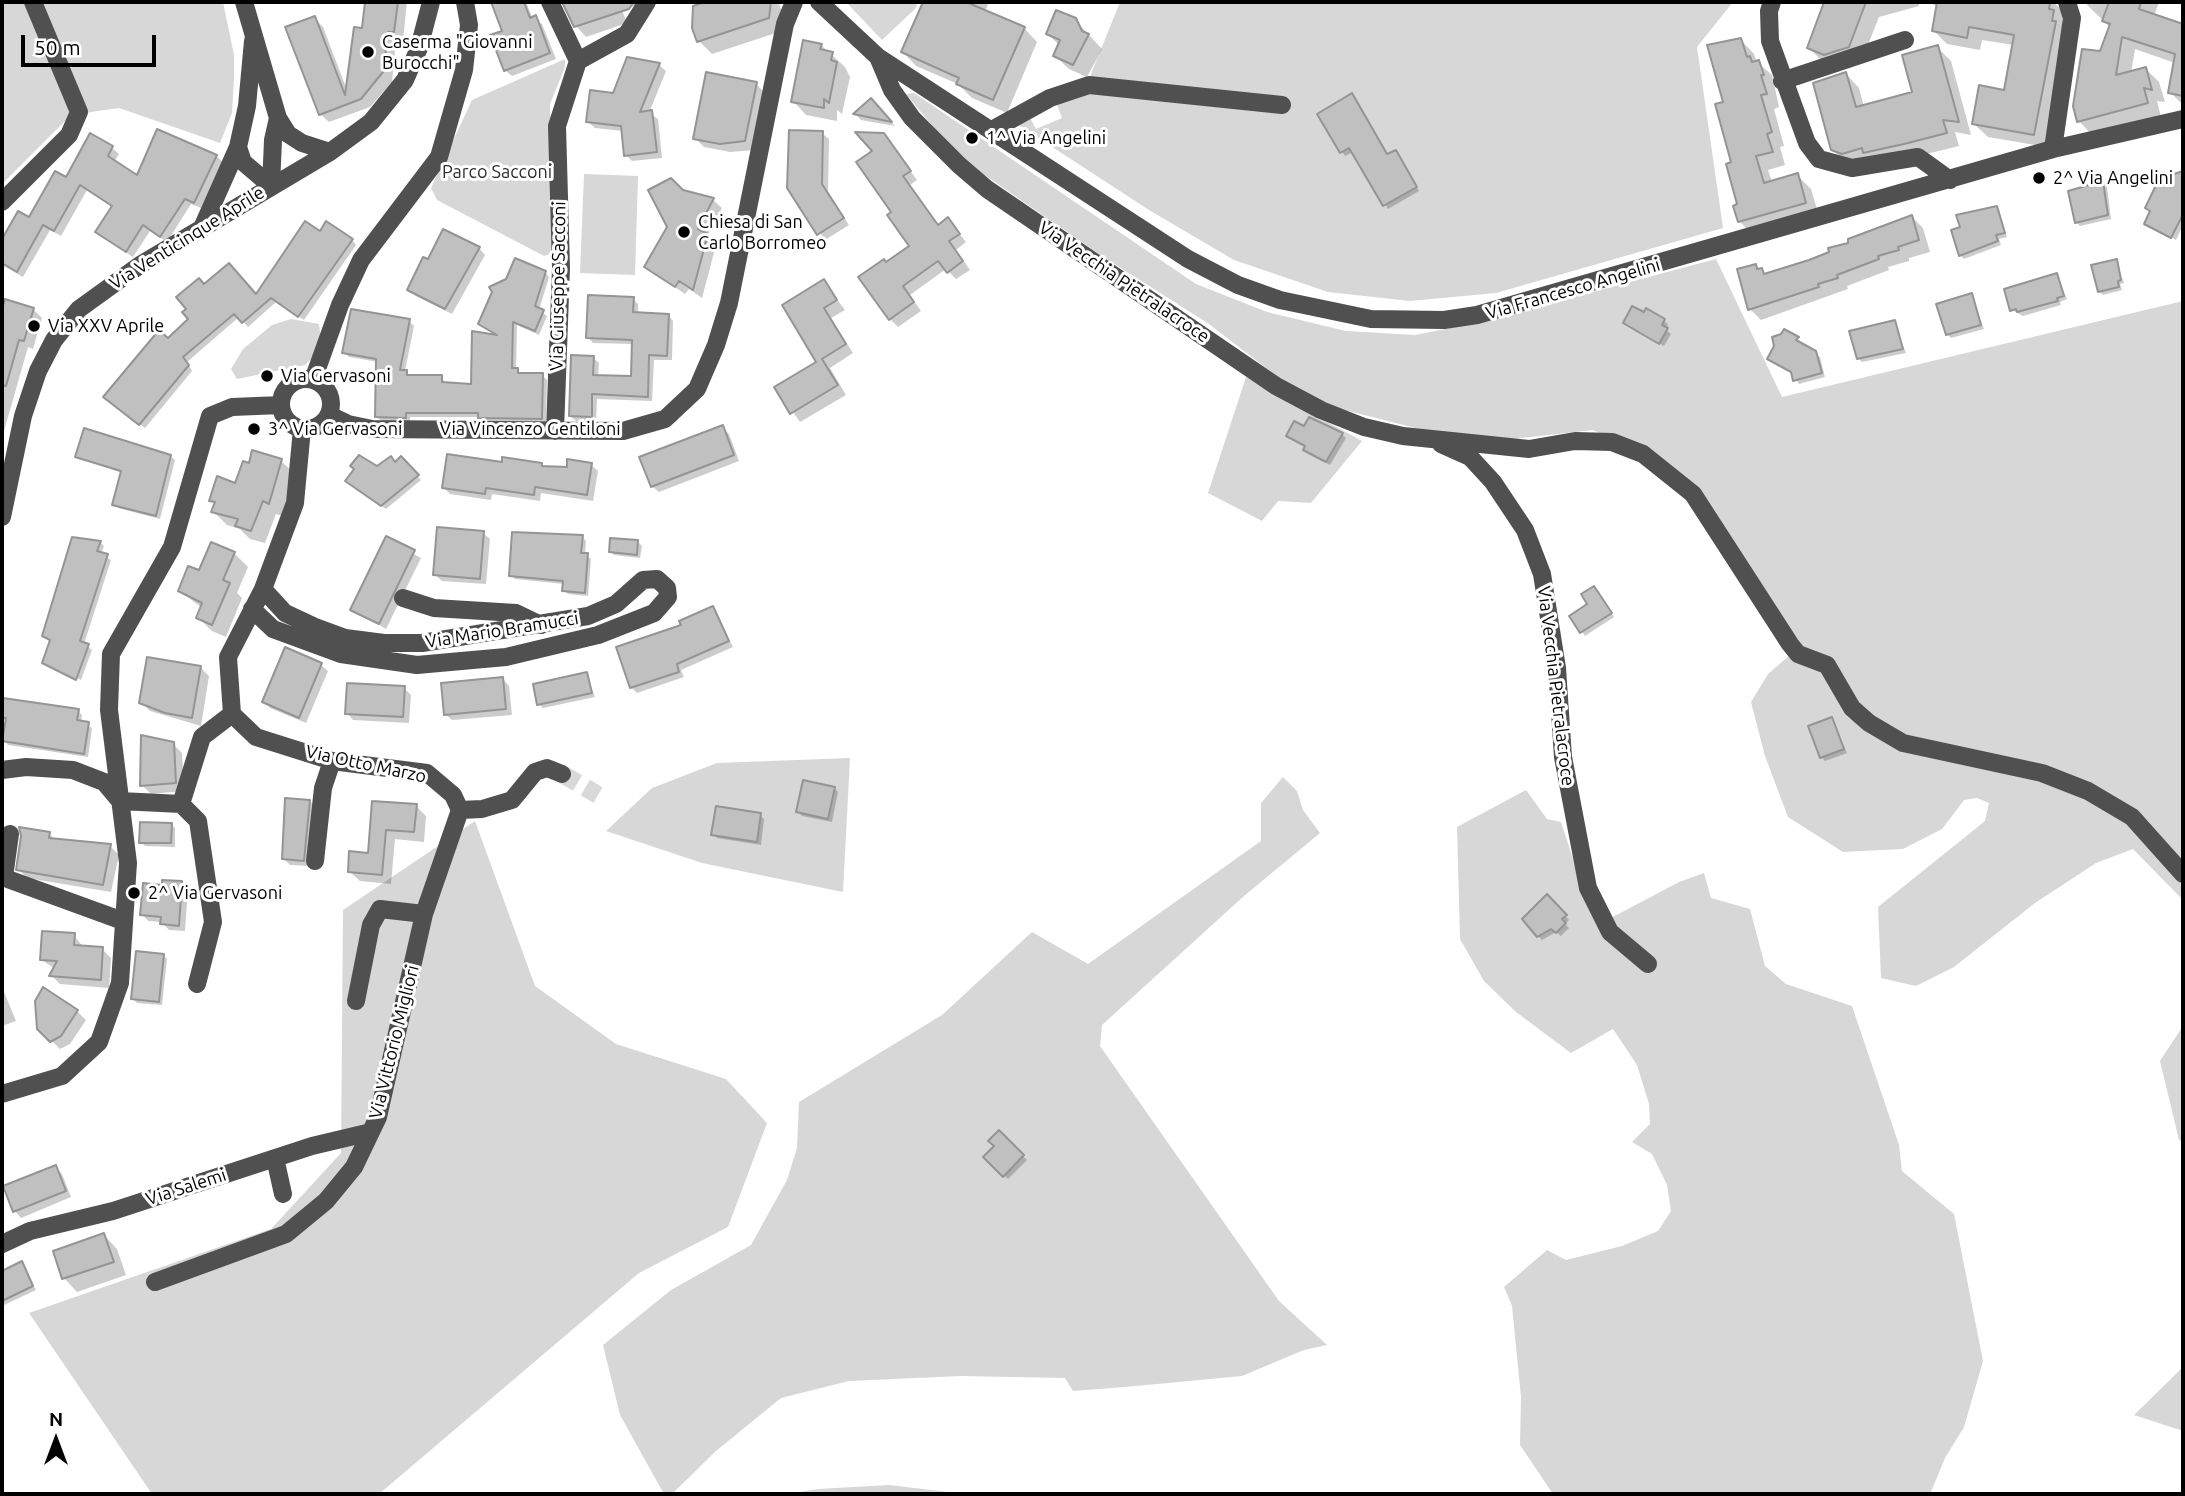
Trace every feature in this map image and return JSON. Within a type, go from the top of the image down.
[{"type":"street","points":[[2,202],[69,135],[79,111],[33,2]]},
{"type":"street","points":[[244,2],[253,41],[278,118],[288,134],[302,143],[330,152]]},
{"type":"street","name":"Via Venticinque Aprile","points":[[2,517],[23,416],[38,371],[54,340],[79,309],[100,292],[330,152],[371,122],[405,80],[419,48],[430,2]]},
{"type":"street","points":[[313,380],[340,305],[361,260],[439,157],[464,70],[469,25],[465,2]]},
{"type":"street","points":[[550,2],[578,61],[627,33],[647,2]]},
{"type":"street","name":"Via Vincenzo Gentiloni","points":[[329,415],[348,424],[372,429],[624,431],[665,419],[697,389],[716,345],[729,303],[785,24],[794,2]]},
{"type":"street","name":"Via Francesco Angelini","points":[[819,2],[878,57],[1188,260],[1238,285],[1280,300],[1371,318],[1444,320],[1477,316],[2053,149],[2183,120]]},
{"type":"street","points":[[1772,2],[1769,11],[1770,41],[1782,81],[1807,143],[1819,159],[1852,169],[1918,157],[1950,180]]},
{"type":"street","points":[[2053,149],[2072,18],[2067,2]]},
{"type":"street","points":[[1782,81],[1905,40]]},
{"type":"street","points":[[201,229],[238,147],[247,106],[253,41]]},
{"type":"street","name":"Via Vecchia Pietralacroce","points":[[878,57],[892,90],[912,118],[987,189],[1276,386],[1321,410],[1364,427],[1421,438],[1529,449],[1575,441],[1612,442],[1643,454],[1693,494],[1790,644],[1798,653],[1827,665],[1852,708],[1869,723],[1903,743],[2042,772],[2088,791],[2132,817],[2183,874]]},
{"type":"street","name":"Via Giuseppe Sacconi","points":[[555,430],[561,268],[557,126],[578,61]]},
{"type":"street","points":[[992,130],[1050,98],[1089,85],[1282,105]]},
{"type":"street","points":[[271,186],[273,140],[278,118]]},
{"type":"street","points":[[238,147],[243,162],[271,186]]},
{"type":"street","points":[[313,380],[328,391],[331,405],[329,415],[317,427],[302,429],[288,421],[281,405],[284,392],[291,384],[313,380]]},
{"type":"street","points":[[2,1094],[62,1076],[99,1042],[120,983],[128,863],[110,710],[111,654],[172,547],[210,416],[232,407],[281,405]]},
{"type":"street","points":[[181,804],[202,737],[232,714],[228,657],[263,589],[295,503],[302,429]]},
{"type":"street","name":"Via Vecchia Pietralacroce","points":[[1421,438],[1470,457],[1493,482],[1525,530],[1542,574],[1557,668],[1563,757],[1588,888],[1610,932],[1648,964]]},
{"type":"street","name":"Via Mario Bramucci","points":[[252,609],[273,628],[341,654],[417,665],[506,657],[598,635],[654,613],[668,597],[667,588],[657,579],[643,580],[607,608],[588,616],[422,643],[384,643],[345,638],[315,627],[285,613],[263,589]]},
{"type":"street","points":[[403,598],[434,608],[516,612],[541,625]]},
{"type":"street","name":"Via Otto Marzo","points":[[232,714],[256,737],[332,761],[427,773],[453,795],[460,810]]},
{"type":"street","points":[[315,861],[323,788],[332,761]]},
{"type":"street","points":[[2,770],[26,767],[73,770],[104,782],[120,801],[181,804],[198,821],[213,922],[197,984]]},
{"type":"street","points":[[460,810],[482,809],[512,800],[536,772],[548,768],[562,774]]},
{"type":"street","name":"Via Vittorio Migliori","points":[[155,1282],[286,1234],[326,1201],[354,1167],[378,1116],[405,1033],[425,914],[460,810]]},
{"type":"street","points":[[10,834],[3,877],[124,921]]},
{"type":"street","points":[[356,1001],[372,925],[380,909],[425,914]]},
{"type":"street","name":"Via Salemi","points":[[2,1244],[30,1231],[113,1210],[275,1158],[371,1132]]},
{"type":"street","points":[[275,1158],[283,1194]]},
{"type":"green space","points":[[2,2],[223,2],[234,55],[234,79],[232,113],[220,143],[119,108],[91,112],[67,119],[2,184]]},
{"type":"green space","points":[[846,2],[917,2],[916,8],[882,40]]},
{"type":"green space","points":[[1120,2],[1733,2],[1697,47],[1723,228],[1496,293],[1410,301],[1328,292],[1234,260],[1149,210],[1017,124],[1030,118],[1036,129],[1062,118],[1056,102],[1092,90],[1091,74]]},
{"type":"green space","name":"Parco Sacconi","points":[[565,59],[565,67],[550,104],[552,253],[544,256],[437,200],[431,188],[472,100]]},
{"type":"green space","points":[[914,93],[1196,284],[1267,312],[1346,331],[1415,335],[1476,323],[1716,259],[1782,397],[2183,301],[2183,900],[2133,849],[2096,863],[2035,903],[1954,967],[1916,986],[1881,978],[1878,907],[1985,821],[1989,803],[1977,798],[1964,800],[1942,829],[1903,849],[1843,852],[1788,817],[1765,756],[1751,702],[1768,674],[1798,648],[1670,467],[1593,430],[1513,439],[1435,433],[1337,408],[1292,388],[1209,324],[1102,256],[957,156],[906,94]]},
{"type":"green space","points":[[584,174],[638,176],[635,275],[580,273]]},
{"type":"green space","points":[[291,319],[319,324],[322,348],[305,365],[237,379],[231,369],[243,349],[272,325]]},
{"type":"green space","points":[[1246,377],[1362,441],[1311,503],[1278,501],[1262,521],[1208,493]]},
{"type":"green space","points":[[850,758],[843,892],[702,863],[606,831],[652,788],[717,763]]},
{"type":"green space","points":[[1283,777],[1297,791],[1303,810],[1320,833],[1244,896],[1102,1025],[1100,1046],[1279,1301],[1327,1345],[1304,1350],[1242,1376],[1073,1391],[1065,1378],[961,1376],[849,1381],[781,1398],[716,1451],[672,1494],[664,1494],[620,1415],[603,1345],[671,1290],[751,1245],[787,1180],[797,1148],[799,1102],[942,1015],[1032,932],[1088,964],[1261,841],[1261,803]]},
{"type":"green space","points":[[1526,790],[1547,819],[1561,822],[1588,905],[1609,919],[1679,882],[1704,873],[1711,898],[1750,909],[1765,966],[1786,984],[1852,1006],[1899,1145],[1902,1171],[1954,1214],[1983,1361],[1964,1427],[1945,1458],[1930,1494],[1553,1494],[1520,1445],[1521,1397],[1512,1306],[1504,1287],[1547,1250],[1566,1260],[1622,1246],[1658,1231],[1671,1211],[1667,1185],[1652,1154],[1632,1142],[1650,1124],[1649,1104],[1637,1065],[1613,1029],[1571,1053],[1516,1012],[1484,981],[1460,939],[1457,827]]},
{"type":"green space","points":[[475,821],[535,986],[616,1044],[726,1079],[767,1123],[728,1227],[639,1273],[379,1494],[152,1494],[29,1313],[271,1229],[341,1153],[343,910]]},
{"type":"green space","points":[[2183,1026],[2183,1142],[2179,1140],[2160,1061]]},
{"type":"green space","points":[[2183,1367],[2183,1431],[2134,1415]]},
{"type":"green space","points":[[889,1485],[965,1494],[788,1494],[818,1489]]},
{"type":"building","name":"Caserma \"Giovanni Burocchi\"","points":[[365,2],[398,2],[394,32],[388,32],[383,72],[361,99],[319,115],[285,27],[315,16],[345,95],[354,27],[362,28]]},
{"type":"building","points":[[491,2],[524,2],[530,18],[536,15],[550,53],[504,71],[490,35],[502,31]]},
{"type":"building","points":[[562,2],[634,2],[629,9],[574,27]]},
{"type":"building","points":[[705,2],[771,2],[769,18],[697,42],[692,28],[693,6]]},
{"type":"building","points":[[923,2],[966,2],[1025,27],[993,100],[956,84],[959,78],[901,52]]},
{"type":"building","points":[[1824,2],[1866,2],[1849,47],[1824,55],[1807,48]]},
{"type":"building","points":[[1937,2],[2050,2],[2049,9],[2054,10],[2052,21],[2056,21],[2034,135],[1972,124],[1979,85],[2004,90],[2014,35],[1969,27],[1967,38],[1932,31]]},
{"type":"building","points":[[2109,2],[2141,2],[2139,9],[2183,24],[2183,96],[2168,93],[2175,54],[2122,37],[2116,75],[2146,67],[2152,90],[2144,88],[2148,103],[2077,122],[2073,106],[2082,49],[2100,51],[2110,24],[2102,21]]},
{"type":"building","points":[[1056,10],[1076,18],[1082,31],[1089,34],[1073,65],[1053,56],[1060,40],[1046,34]]},
{"type":"building","points":[[1741,38],[1747,57],[1750,56],[1752,62],[1759,60],[1764,75],[1761,75],[1767,94],[1761,95],[1772,132],[1767,134],[1773,152],[1756,156],[1764,183],[1798,173],[1806,203],[1738,222],[1733,206],[1737,204],[1726,164],[1731,162],[1715,104],[1723,102],[1707,45]]},
{"type":"building","points":[[803,40],[822,44],[820,49],[833,52],[831,60],[837,62],[829,103],[824,99],[824,108],[791,102]]},
{"type":"building","points":[[1938,45],[1959,122],[1943,120],[1947,133],[1863,153],[1862,148],[1842,154],[1831,150],[1813,83],[1846,72],[1856,107],[1912,92],[1902,55]]},
{"type":"building","points":[[627,57],[660,63],[640,112],[652,110],[657,152],[624,156],[621,126],[586,122],[590,90],[613,93]]},
{"type":"building","points":[[706,72],[757,82],[745,141],[720,144],[693,139]]},
{"type":"building","points":[[1352,93],[1387,154],[1396,150],[1417,187],[1383,206],[1349,148],[1340,153],[1317,114]]},
{"type":"building","points":[[871,98],[892,122],[853,114]]},
{"type":"building","points":[[157,129],[217,155],[194,203],[185,199],[160,237],[143,225],[126,252],[95,232],[112,206],[80,185],[54,231],[43,225],[17,272],[2,263],[2,239],[18,211],[29,217],[55,171],[66,177],[90,133],[113,146],[108,156],[137,175]]},
{"type":"building","points":[[789,130],[823,131],[822,184],[844,218],[817,235],[787,188]]},
{"type":"building","points":[[855,132],[884,133],[911,171],[903,176],[938,225],[948,217],[960,234],[949,241],[963,261],[947,273],[938,261],[903,286],[914,302],[889,320],[858,277],[909,246],[887,215],[891,212],[856,162],[872,151]]},
{"type":"building","points":[[2183,171],[2183,214],[2171,238],[2144,224],[2150,211],[2145,208],[2159,179]]},
{"type":"building","name":"Chiesa di San Carlo Borromeo","points":[[671,178],[683,190],[714,198],[698,229],[708,234],[693,290],[679,281],[675,287],[644,267],[667,227],[648,190]]},
{"type":"building","points":[[2103,181],[2108,215],[2075,223],[2068,191]]},
{"type":"building","points":[[1997,206],[2005,233],[1996,235],[1998,241],[1959,256],[1951,230],[1960,227],[1956,215]]},
{"type":"building","points":[[1912,215],[1919,240],[1837,275],[1838,278],[1818,284],[1819,287],[1748,310],[1737,269],[1756,264],[1757,269],[1762,268],[1764,274],[1809,260],[1829,252],[1828,248],[1848,243],[1848,239]]},
{"type":"building","points":[[305,221],[320,231],[326,221],[353,239],[298,317],[271,298],[242,323],[234,314],[183,357],[189,365],[139,425],[103,397],[159,330],[168,338],[188,319],[182,312],[186,309],[176,297],[199,278],[204,284],[229,263],[256,294]]},
{"type":"building","points":[[443,229],[480,247],[445,309],[407,290],[423,257],[428,259]]},
{"type":"building","points":[[515,258],[546,271],[535,306],[544,310],[535,331],[513,322],[512,368],[518,368],[518,373],[543,373],[542,419],[478,418],[478,413],[406,413],[406,418],[375,417],[376,359],[342,353],[351,309],[410,319],[400,370],[407,370],[407,375],[442,375],[442,382],[471,384],[472,331],[497,335],[478,324],[492,292],[489,287],[506,279]]},
{"type":"building","points":[[2117,259],[2121,280],[2118,281],[2119,287],[2098,292],[2091,265]]},
{"type":"building","points":[[2057,273],[2064,296],[2057,298],[2058,301],[2017,312],[2016,309],[2010,311],[2004,289]]},
{"type":"building","points":[[824,279],[837,300],[824,308],[846,344],[822,359],[838,385],[790,414],[774,387],[816,362],[782,305]]},
{"type":"building","points":[[1972,293],[1981,325],[1946,335],[1936,304]]},
{"type":"building","points":[[588,295],[634,297],[633,312],[669,314],[667,356],[649,355],[648,397],[592,394],[592,417],[569,416],[571,355],[594,356],[593,375],[631,376],[632,340],[586,338]]},
{"type":"building","points":[[5,299],[34,308],[24,341],[19,340],[6,386],[2,385],[2,310]]},
{"type":"building","points":[[1632,306],[1644,312],[1646,308],[1665,319],[1662,325],[1668,328],[1659,344],[1623,323]]},
{"type":"building","points":[[1895,320],[1903,349],[1857,359],[1849,331]]},
{"type":"building","points":[[1784,329],[1799,337],[1796,340],[1816,351],[1822,373],[1793,381],[1791,372],[1767,359],[1774,346],[1772,337],[1781,334]]},
{"type":"building","points":[[1309,417],[1343,433],[1326,462],[1303,450],[1305,446],[1286,436],[1294,421],[1304,426]]},
{"type":"building","points":[[723,425],[734,455],[651,487],[639,457]]},
{"type":"building","points":[[84,428],[171,455],[156,516],[112,505],[121,471],[75,457]]},
{"type":"building","points":[[252,450],[282,459],[269,504],[263,501],[251,531],[235,526],[238,519],[211,512],[215,502],[209,501],[217,476],[235,483],[243,461],[249,463]]},
{"type":"building","points":[[447,454],[502,462],[502,457],[542,463],[542,466],[567,467],[567,459],[592,463],[587,495],[535,487],[534,495],[486,488],[485,494],[442,488]]},
{"type":"building","points":[[359,455],[377,466],[391,456],[395,462],[401,456],[419,475],[381,506],[345,481],[354,469],[350,466]]},
{"type":"building","points":[[437,527],[484,531],[480,579],[433,575]]},
{"type":"building","points":[[512,532],[583,535],[581,553],[588,553],[585,593],[562,591],[563,581],[509,576]]},
{"type":"building","points":[[386,536],[415,550],[379,624],[350,610]]},
{"type":"building","points":[[72,537],[101,541],[97,551],[108,554],[80,641],[89,644],[76,680],[42,663],[50,640],[42,636]]},
{"type":"building","points":[[610,538],[638,540],[637,555],[609,552]]},
{"type":"building","points":[[211,542],[235,552],[223,580],[230,583],[212,625],[196,618],[202,603],[178,591],[188,566],[199,570]]},
{"type":"building","points":[[1594,586],[1612,613],[1580,633],[1569,616],[1587,604],[1581,594]]},
{"type":"building","points":[[713,606],[729,641],[677,664],[679,672],[630,688],[616,647],[681,625],[679,621]]},
{"type":"building","points":[[285,647],[322,663],[299,718],[262,702]]},
{"type":"building","points":[[147,657],[201,666],[192,718],[165,713],[139,703]]},
{"type":"building","points":[[587,672],[592,693],[537,705],[533,684]]},
{"type":"building","points":[[503,677],[506,709],[444,715],[441,683]]},
{"type":"building","points":[[347,683],[405,686],[403,717],[345,714]]},
{"type":"building","points":[[3,698],[79,709],[77,720],[89,722],[84,754],[2,741],[6,718],[2,718]]},
{"type":"building","points":[[1832,717],[1844,749],[1820,758],[1808,726]]},
{"type":"building","points":[[141,735],[174,742],[176,783],[140,786]]},
{"type":"building","points":[[803,780],[835,787],[828,819],[796,812]]},
{"type":"building","points":[[285,798],[310,800],[304,861],[282,859]]},
{"type":"building","points":[[372,801],[417,804],[414,832],[386,830],[382,875],[348,872],[349,851],[368,853]]},
{"type":"building","points":[[716,806],[761,813],[757,842],[711,835]]},
{"type":"building","points":[[140,822],[172,823],[171,843],[139,843]]},
{"type":"building","points":[[19,827],[50,832],[49,838],[111,844],[103,885],[16,870],[21,836]]},
{"type":"building","points":[[162,880],[182,881],[179,926],[160,924],[161,917],[140,915],[143,883],[162,885]]},
{"type":"building","points":[[1547,894],[1567,915],[1562,919],[1566,923],[1556,933],[1551,929],[1537,937],[1522,919]]},
{"type":"building","points":[[42,931],[75,933],[74,945],[103,947],[101,980],[49,976],[57,961],[40,960]]},
{"type":"building","points":[[136,951],[164,954],[159,1002],[131,999]]},
{"type":"building","points":[[43,987],[78,1010],[61,1036],[50,1042],[37,1029],[35,1001]]},
{"type":"building","points":[[999,1130],[1024,1155],[1003,1177],[983,1157],[994,1146],[988,1141]]},
{"type":"building","points":[[56,1165],[66,1191],[13,1212],[3,1186]]},
{"type":"building","points":[[104,1233],[114,1262],[62,1279],[53,1251]]},
{"type":"building","points":[[22,1261],[33,1286],[2,1301],[2,1271]]},
{"type":"tunnel","points":[[562,774],[598,795]]},
{"type":"place","name":"Caserma \"Giovanni Burocchi\"","points":[[368,52]]},
{"type":"place","name":"1^ Via Angelini","points":[[972,138]]},
{"type":"place","name":"2^ Via Angelini","points":[[2039,178]]},
{"type":"place","name":"Chiesa di San Carlo Borromeo","points":[[684,232]]},
{"type":"place","name":"Via XXV Aprile","points":[[34,326]]},
{"type":"place","name":"Via Gervasoni","points":[[267,376]]},
{"type":"place","name":"3^ Via Gervasoni","points":[[254,429]]},
{"type":"place","name":"2^ Via Gervasoni","points":[[134,893]]}]
